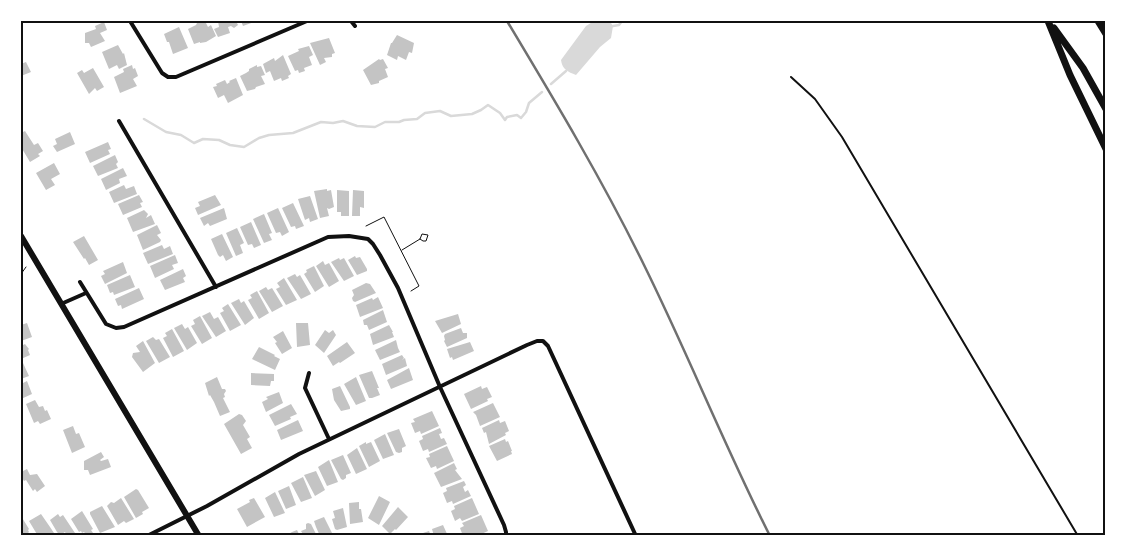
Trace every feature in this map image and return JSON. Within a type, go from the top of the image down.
[{"type":"highway","points":[[1049,21],[1083,68],[1106,109]]},
{"type":"highway","points":[[1049,21],[1070,75],[1106,149]]},
{"type":"highway","points":[[1098,21],[1106,34]]},
{"type":"main road","points":[[21,236],[199,536]]},
{"type":"street","points":[[130,21],[162,73],[168,77],[176,77],[308,21]]},
{"type":"street","points":[[352,21],[355,26]]},
{"type":"street","points":[[118,121],[216,287]]},
{"type":"street","points":[[80,282],[106,324],[116,328],[132,324],[328,237],[360,237],[368,239],[380,255],[398,288],[440,387],[504,525],[506,536]]},
{"type":"street","points":[[61,304],[86,293]]},
{"type":"street","points":[[147,536],[188,516],[290,458],[527,345],[543,341],[548,346],[636,536]]},
{"type":"street","points":[[309,373],[305,388],[329,439]]},
{"type":"lane","points":[[791,77],[815,100],[842,137],[1078,536]]},
{"type":"path","points":[[366,226],[384,217],[419,286],[411,291]]},
{"type":"path","points":[[401,250],[420,239]]},
{"type":"path","points":[[21,274],[26,267]]},
{"type":"shaded area","points":[[594,21],[611,23],[613,26],[611,38],[600,47],[576,75],[570,73],[563,66],[561,60],[586,26]]},
{"type":"building","points":[[205,21],[208,27],[211,25],[216,36],[206,42],[194,44],[188,29],[197,23]]},
{"type":"building","points":[[218,21],[236,21],[238,25],[234,28],[228,27],[230,33],[218,37],[214,29],[219,27]]},
{"type":"building","points":[[241,21],[257,21],[243,26]]},
{"type":"building","points":[[104,22],[107,30],[100,33],[105,41],[91,47],[89,43],[85,43],[85,33],[96,29],[95,26]]},
{"type":"building","points":[[179,27],[188,48],[173,54],[164,34]]},
{"type":"building","points":[[397,35],[414,43],[412,53],[409,52],[406,60],[398,56],[397,60],[387,55],[391,43]]},
{"type":"building","points":[[329,38],[335,53],[332,54],[332,57],[324,58],[326,62],[320,65],[310,43]]},
{"type":"building","points":[[118,45],[124,53],[127,65],[119,69],[117,65],[109,69],[102,52]]},
{"type":"building","points":[[309,46],[313,55],[309,57],[312,65],[304,68],[305,71],[299,73],[298,70],[295,71],[288,56],[299,51],[298,49]]},
{"type":"building","points":[[283,55],[291,74],[288,76],[289,78],[282,81],[281,78],[274,81],[270,71],[266,73],[263,64],[274,58],[275,61]]},
{"type":"building","points":[[379,59],[383,59],[388,68],[385,69],[388,77],[379,81],[379,83],[371,85],[363,70]]},
{"type":"building","points":[[26,62],[31,72],[21,76],[21,64]]},
{"type":"building","points":[[132,65],[138,76],[133,79],[137,86],[120,93],[114,77],[124,72],[123,69]]},
{"type":"building","points":[[257,65],[257,67],[261,66],[265,75],[261,76],[265,84],[247,91],[240,76]]},
{"type":"building","points":[[93,68],[104,87],[97,91],[95,88],[89,94],[77,73],[82,70],[84,73]]},
{"type":"building","points":[[236,78],[243,95],[228,103],[224,95],[218,98],[213,87],[225,80],[227,84]]},
{"type":"building","points":[[25,131],[34,145],[38,143],[43,151],[38,154],[40,156],[30,162],[21,147],[21,133]]},
{"type":"building","points":[[70,132],[75,144],[57,152],[53,146],[57,144],[55,139]]},
{"type":"building","points":[[108,142],[111,149],[108,150],[110,154],[90,163],[85,152]]},
{"type":"building","points":[[115,155],[118,168],[98,176],[93,166]]},
{"type":"building","points":[[54,163],[60,174],[51,179],[55,185],[46,190],[36,173]]},
{"type":"building","points":[[123,168],[127,176],[119,179],[120,183],[106,190],[101,179]]},
{"type":"building","points":[[124,185],[126,189],[134,186],[137,194],[114,203],[109,192]]},
{"type":"building","points":[[327,189],[327,191],[331,190],[334,207],[327,208],[329,216],[320,218],[314,191]]},
{"type":"building","points":[[337,190],[349,191],[349,216],[341,216],[341,212],[337,212]]},
{"type":"building","points":[[353,190],[364,191],[364,208],[360,207],[360,216],[352,216]]},
{"type":"building","points":[[139,195],[143,202],[140,203],[142,207],[123,215],[118,204]]},
{"type":"building","points":[[215,195],[221,205],[198,215],[195,208],[200,206],[198,202]]},
{"type":"building","points":[[310,196],[318,219],[310,222],[309,218],[305,220],[298,199]]},
{"type":"building","points":[[293,203],[304,226],[296,229],[295,226],[291,227],[282,208]]},
{"type":"building","points":[[224,208],[227,219],[210,226],[208,223],[204,226],[200,218]]},
{"type":"building","points":[[278,208],[289,232],[282,236],[280,232],[276,233],[267,213]]},
{"type":"building","points":[[144,210],[148,214],[146,218],[151,215],[155,224],[133,232],[127,218]]},
{"type":"building","points":[[264,214],[272,233],[269,234],[272,240],[264,243],[253,219]]},
{"type":"building","points":[[251,222],[261,245],[254,248],[252,244],[248,245],[240,227]]},
{"type":"building","points":[[157,225],[161,233],[157,235],[161,240],[160,242],[143,250],[137,235]]},
{"type":"building","points":[[237,228],[244,243],[240,245],[243,253],[236,256],[226,233]]},
{"type":"building","points":[[222,234],[233,257],[226,261],[223,255],[220,257],[218,255],[211,239]]},
{"type":"building","points":[[84,236],[98,260],[89,265],[73,242]]},
{"type":"building","points":[[162,245],[164,249],[170,246],[173,254],[148,264],[143,253]]},
{"type":"building","points":[[175,255],[178,263],[172,265],[174,269],[155,278],[150,266]]},
{"type":"building","points":[[355,256],[356,258],[360,257],[367,271],[357,275],[348,260]]},
{"type":"building","points":[[339,258],[340,260],[344,258],[354,276],[344,281],[331,262]]},
{"type":"building","points":[[323,261],[325,265],[329,263],[339,281],[329,287],[316,266]]},
{"type":"building","points":[[123,262],[127,273],[105,284],[101,276],[105,274],[103,271]]},
{"type":"building","points":[[314,266],[324,286],[315,292],[304,274],[307,272],[306,270]]},
{"type":"building","points":[[183,269],[186,276],[183,278],[185,282],[165,290],[160,280]]},
{"type":"building","points":[[295,274],[297,277],[300,275],[311,294],[301,299],[287,278]]},
{"type":"building","points":[[130,275],[135,287],[114,295],[113,292],[110,293],[107,285]]},
{"type":"building","points":[[284,278],[297,300],[286,305],[276,289],[280,287],[277,283]]},
{"type":"building","points":[[366,283],[370,284],[376,293],[355,302],[353,301],[354,295],[352,290]]},
{"type":"building","points":[[266,287],[268,290],[272,288],[283,306],[272,312],[259,291]]},
{"type":"building","points":[[139,288],[144,299],[122,309],[121,305],[118,306],[115,299]]},
{"type":"building","points":[[257,291],[269,313],[259,319],[248,300],[252,298],[250,295]]},
{"type":"building","points":[[378,297],[383,308],[360,317],[356,305]]},
{"type":"building","points":[[239,299],[241,303],[244,301],[254,318],[245,325],[231,303]]},
{"type":"building","points":[[228,304],[241,325],[230,331],[220,313],[224,311],[222,308]]},
{"type":"building","points":[[383,310],[387,322],[369,330],[367,325],[364,325],[363,320]]},
{"type":"building","points":[[210,312],[214,319],[218,317],[226,331],[216,337],[202,316]]},
{"type":"building","points":[[458,314],[461,324],[442,333],[435,321]]},
{"type":"building","points":[[200,316],[212,338],[202,344],[191,326],[195,324],[193,320]]},
{"type":"building","points":[[27,323],[32,337],[21,341],[21,325]]},
{"type":"building","points":[[296,323],[308,323],[310,345],[297,347]]},
{"type":"building","points":[[182,324],[185,329],[188,327],[197,343],[187,350],[174,328]]},
{"type":"building","points":[[389,325],[394,337],[373,345],[370,334]]},
{"type":"building","points":[[461,328],[463,333],[467,333],[467,338],[447,347],[444,341],[445,334]]},
{"type":"building","points":[[172,329],[184,351],[173,357],[163,338],[167,336],[165,333]]},
{"type":"building","points":[[325,330],[329,333],[333,330],[336,335],[324,353],[315,345]]},
{"type":"building","points":[[283,331],[292,348],[282,354],[273,337]]},
{"type":"building","points":[[153,337],[156,340],[159,339],[170,357],[159,363],[146,341]]},
{"type":"building","points":[[396,340],[400,352],[380,360],[375,350]]},
{"type":"building","points":[[143,341],[155,363],[143,372],[132,357],[133,353],[140,352],[136,346]]},
{"type":"building","points":[[347,342],[355,353],[333,366],[327,356]]},
{"type":"building","points":[[470,342],[474,351],[453,360],[452,357],[450,358],[447,349]]},
{"type":"building","points":[[25,344],[29,349],[30,355],[21,359],[21,346]]},
{"type":"building","points":[[259,347],[280,359],[275,370],[252,359]]},
{"type":"building","points":[[402,355],[404,358],[402,360],[405,358],[407,366],[386,375],[382,364]]},
{"type":"building","points":[[23,363],[29,376],[21,379],[21,364]]},
{"type":"building","points":[[409,368],[413,380],[391,389],[387,380]]},
{"type":"building","points":[[372,371],[380,395],[369,398],[359,375]]},
{"type":"building","points":[[251,373],[274,374],[274,381],[271,381],[270,386],[251,385]]},
{"type":"building","points":[[217,377],[222,389],[226,391],[223,398],[230,412],[220,416],[209,396],[205,383]]},
{"type":"building","points":[[356,377],[366,401],[356,405],[344,384]]},
{"type":"building","points":[[27,381],[32,394],[21,399],[21,384]]},
{"type":"building","points":[[340,386],[350,409],[341,411],[334,400],[332,389]]},
{"type":"building","points":[[481,386],[482,389],[487,387],[492,397],[471,409],[464,394]]},
{"type":"building","points":[[279,392],[283,403],[266,412],[262,402],[268,399],[266,397]]},
{"type":"building","points":[[35,400],[39,407],[43,406],[45,411],[47,410],[51,419],[40,424],[38,421],[34,423],[26,404]]},
{"type":"building","points":[[493,403],[500,417],[480,426],[473,412]]},
{"type":"building","points":[[291,404],[297,414],[290,417],[291,419],[275,426],[269,415]]},
{"type":"building","points":[[432,411],[439,426],[421,434],[420,431],[415,433],[411,423],[415,422],[413,419]]},
{"type":"building","points":[[239,414],[246,421],[243,425],[250,437],[247,439],[252,448],[241,454],[224,424]]},
{"type":"building","points":[[298,420],[303,431],[281,440],[277,430]]},
{"type":"building","points":[[499,420],[500,423],[505,421],[509,431],[505,433],[506,435],[489,444],[486,432],[484,433],[482,428]]},
{"type":"building","points":[[73,426],[76,434],[79,433],[85,447],[72,453],[63,430]]},
{"type":"building","points":[[440,428],[442,433],[439,434],[441,439],[444,438],[447,444],[429,452],[428,449],[423,451],[419,441],[423,439],[422,436]]},
{"type":"building","points":[[399,429],[406,446],[399,453],[396,452],[387,433]]},
{"type":"building","points":[[385,434],[394,455],[383,459],[374,440]]},
{"type":"building","points":[[505,439],[506,442],[508,441],[512,454],[497,461],[489,446]]},
{"type":"building","points":[[366,442],[366,444],[371,442],[380,461],[369,467],[359,446]]},
{"type":"building","points":[[447,446],[454,461],[437,469],[436,466],[431,468],[426,458],[430,457],[429,454]]},
{"type":"building","points":[[357,448],[367,469],[356,474],[347,455]]},
{"type":"building","points":[[101,452],[104,457],[100,460],[108,459],[111,467],[90,475],[88,470],[84,470],[84,461]]},
{"type":"building","points":[[343,455],[351,473],[346,475],[346,478],[343,480],[331,460]]},
{"type":"building","points":[[329,460],[338,482],[327,486],[318,467]]},
{"type":"building","points":[[454,463],[457,469],[455,470],[462,479],[441,487],[434,473]]},
{"type":"building","points":[[27,469],[30,475],[37,474],[45,486],[37,492],[35,489],[33,491],[21,476],[21,472]]},
{"type":"building","points":[[316,471],[325,490],[315,496],[304,475]]},
{"type":"building","points":[[303,477],[312,498],[301,502],[291,483]]},
{"type":"building","points":[[464,481],[466,485],[463,487],[465,492],[468,490],[471,496],[453,504],[452,501],[447,503],[443,493],[447,491],[446,488]]},
{"type":"building","points":[[289,486],[296,505],[286,509],[278,491]]},
{"type":"building","points":[[136,489],[149,508],[136,518],[124,497]]},
{"type":"building","points":[[275,492],[285,513],[274,517],[265,498]]},
{"type":"building","points":[[379,496],[390,502],[379,525],[368,518]]},
{"type":"building","points":[[121,498],[134,519],[126,523],[124,521],[118,525],[107,506]]},
{"type":"building","points":[[254,498],[265,517],[247,527],[237,509]]},
{"type":"building","points":[[472,498],[479,514],[462,521],[460,518],[455,521],[451,511],[455,509],[454,506]]},
{"type":"building","points":[[359,502],[363,522],[350,524],[349,503]]},
{"type":"building","points":[[102,506],[115,527],[100,533],[90,512]]},
{"type":"building","points":[[398,507],[408,517],[390,534],[382,526]]},
{"type":"building","points":[[343,508],[347,527],[337,530],[332,519],[335,518],[333,511]]},
{"type":"building","points":[[82,511],[93,529],[91,530],[93,533],[87,536],[84,532],[79,532],[71,519]]},
{"type":"building","points":[[41,514],[56,536],[45,536],[44,534],[38,536],[29,521]]},
{"type":"building","points":[[58,514],[60,517],[63,515],[75,533],[67,536],[65,532],[60,535],[57,532],[50,520]]},
{"type":"building","points":[[481,515],[488,531],[477,536],[463,536],[460,528],[464,526],[462,523]]},
{"type":"building","points":[[21,516],[29,529],[28,536],[21,536]]},
{"type":"building","points":[[324,517],[332,536],[320,536],[316,527],[314,521]]},
{"type":"building","points":[[306,524],[311,524],[317,536],[304,536],[301,531],[306,529]]},
{"type":"building","points":[[443,525],[448,536],[434,536],[432,529]]},
{"type":"building","points":[[297,530],[300,536],[285,536],[292,532]]},
{"type":"building","points":[[429,531],[431,536],[418,536],[423,533]]},
{"type":"waterway","points":[[613,26],[619,25],[622,21]]},
{"type":"waterway","points":[[551,84],[566,71]]},
{"type":"waterway","points":[[144,119],[166,132],[181,135],[194,143],[203,139],[219,140],[230,145],[244,147],[259,138],[269,135],[293,133],[321,122],[333,123],[343,121],[357,126],[375,127],[385,122],[417,119],[425,113],[440,111],[451,116],[472,114],[488,105],[500,113],[505,120],[507,117],[517,115],[521,118],[526,112],[529,103],[542,92]]},
{"type":"railway","points":[[507,21],[578,142],[628,234],[770,536]]}]
